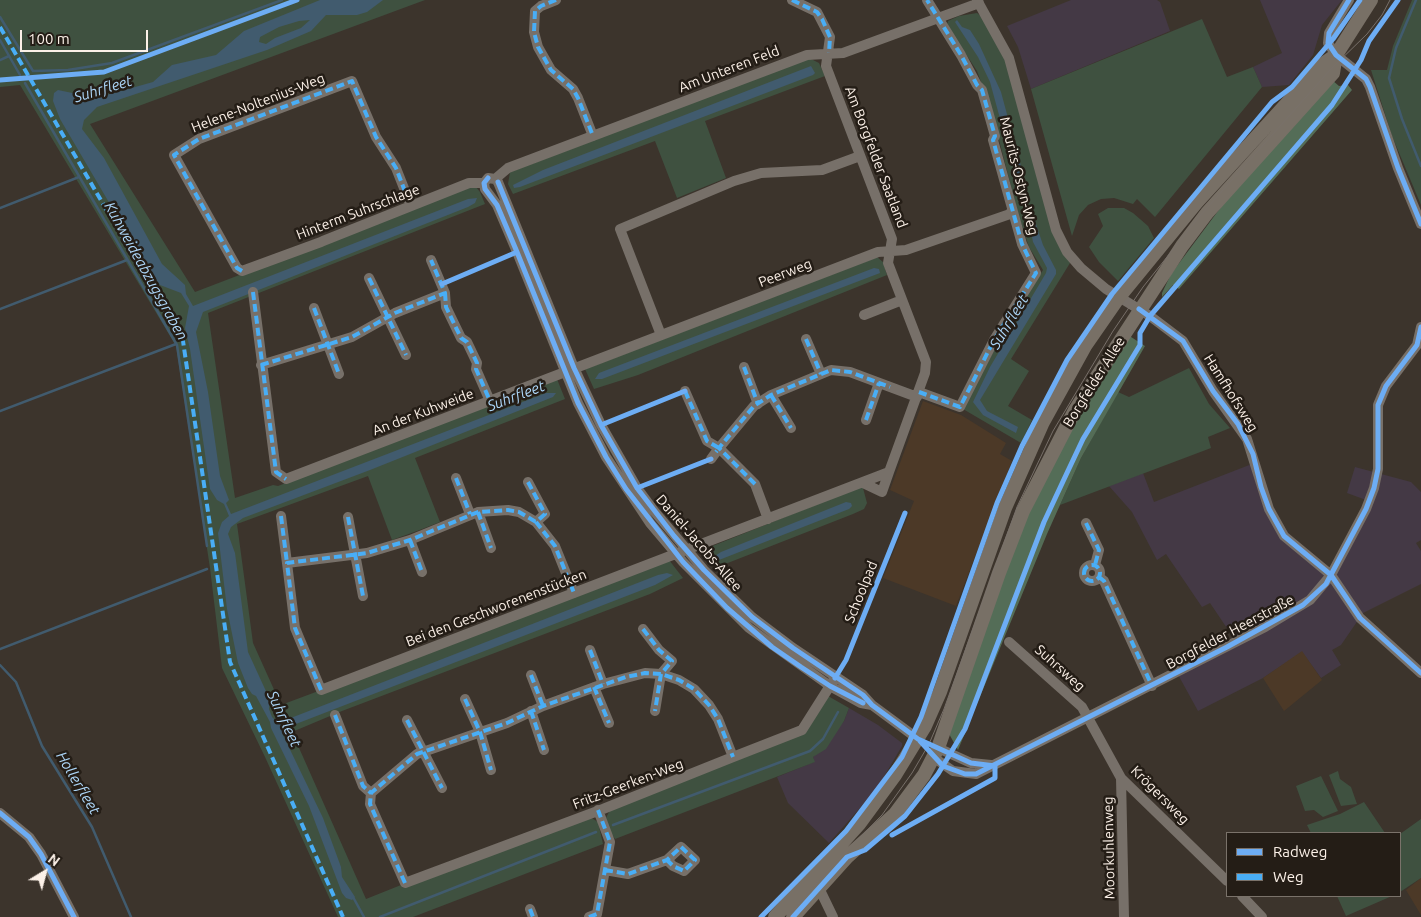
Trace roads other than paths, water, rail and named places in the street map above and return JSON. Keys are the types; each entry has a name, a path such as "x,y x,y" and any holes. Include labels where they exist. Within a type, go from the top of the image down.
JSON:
{"main road":[{"name":"Borgfelder Allee","path":"935,752 1023,510 1075,410 1139,310 1207,213 1332,73 1336,55 1371,0"},
{"name":"Borgfelder Allee","path":"918,739 940,692 1005,508 1027,457 1066,377 1119,297 1196,203 1323,64 1336,55"},
{"path":"774,917 858,824 895,775 918,739 935,752 924,775 895,814 847,857 793,917"}],"street":[{"path":"556,0 541,6 535,11 534,32 538,47 551,70 572,89 578,98 592,136"},
{"name":"Am Borgfelder Saatland","path":"792,0 817,12 830,37 826,66 892,239 888,263 926,362 925,373 918,394 882,492 863,483"},
{"name":"Maurits-Ostyn-Weg","path":"918,394 960,407 994,340 1036,273 1022,244 982,90 977,85 961,54 927,0"},
{"path":"1349,0 1328,33 1328,44 1336,55 1360,74 1370,87 1398,168 1421,224"},
{"name":"Am Unteren Feld","path":"495,179 508,168 807,54 842,53 978,2"},
{"name":"Hamfhofsweg","path":"978,2 1009,58 1061,241 1080,268 1183,341 1195,357 1213,391 1247,439 1269,509 1284,536 1331,576 1360,618 1421,673"},
{"name":"Helene-Noltenius-Weg","path":"242,271 237,268 174,154 199,139 352,81 376,137 396,168 411,206"},
{"path":"660,335 620,229 734,181 761,173 822,170 860,156"},
{"path":"484,183 488,178 495,179"},
{"name":"Daniel-Jacobs-Allee","path":"495,179 526,248 570,370 578,403 606,458 650,522 681,553 752,617 832,682 863,695 872,705 918,739"},
{"name":"Daniel-Jacobs-Allee","path":"484,183 570,370"},
{"name":"Hinterm Suhrschlage","path":"242,271 469,184 484,183"},
{"name":"Peerweg","path":"570,370 878,252 906,250 1010,214 1012,210"},
{"path":"431,260 445,293 446,307 461,338 467,342 477,363 476,369 490,401"},
{"path":"369,278 406,355"},
{"path":"252,292 259,351 263,358 261,365"},
{"path":"261,365 326,343 331,344 352,337 387,317 445,293"},
{"path":"864,316 902,300"},
{"path":"314,308 339,374"},
{"name":"Borgfelder Heerstraße","path":"935,752 971,763 995,766 1152,686 1303,605 1318,592 1331,576 1374,488 1379,454 1376,414 1380,398 1417,345 1421,327"},
{"path":"806,339 821,374"},
{"name":"An der Kuhweide","path":"261,365 276,472 286,478 570,370"},
{"path":"744,367 758,404"},
{"path":"710,459 758,404 771,396 831,370 850,372 879,383 918,394"},
{"path":"866,420 879,383"},
{"path":"685,391 707,441 719,448 755,484 768,519"},
{"path":"771,396 791,428"},
{"path":"681,553 890,472"},
{"path":"456,478 491,548"},
{"path":"528,482 544,514 536,522"},
{"path":"282,516 287,563 367,553 410,540 474,513 508,510 519,512 536,522 555,546 574,593"},
{"path":"348,517 363,596"},
{"path":"1086,523 1100,550 1095,565 1099,569 1099,577 1104,581 1152,686"},
{"path":"410,540 422,572"},
{"name":"Bei den Geschworenenstücken","path":"287,563 295,628 321,690 681,553"},
{"path":"643,629 659,650 672,661 661,674 655,711"},
{"name":"Suhrsweg","path":"1009,642 1074,699 1089,718"},
{"path":"590,650 609,723"},
{"path":"334,714 363,786 371,793 417,754 423,754 598,686 645,673 661,674 679,680 694,689 709,705 718,719 733,758"},
{"path":"531,675 543,706"},
{"name":"Fritz-Geerken-Weg","path":"371,793 370,804 405,883 802,730 832,682"},
{"path":"465,699 480,732 491,770"},
{"path":"531,711 544,750"},
{"name":"Krögersweg","path":"1089,718 1121,778 1226,879"},
{"path":"407,720 442,788"},
{"name":"Moorkuhlenweg","path":"1121,778 1124,917"},
{"path":"589,917 597,914 610,842 598,810"},
{"path":"0,813 29,837 41,854 74,917"},
{"path":"606,870 628,874 667,860"},
{"path":"819,888 833,917"},
{"path":"1243,897 1262,917"}],"water":[{"path":"320,0 383,0 367,12 357,15 326,15 311,31 267,50 97,107 84,120 82,129 104,158 162,264 185,285 186,294 193,306 468,199 477,198 475,203 468,207 203,312 196,332 208,392 220,476 229,500 226,503 231,514 546,393 556,393 553,397 243,518 231,527 228,534 235,553 248,652 270,700 269,709 272,717 278,723 658,575 667,573 673,575 655,585 283,729 282,733 323,818 341,867 342,877 355,897 352,900 346,898 342,893 309,806 271,728 270,722 256,696 248,688 238,663 227,609 218,533 222,522 229,516 224,504 217,500 210,489 190,349 185,328 189,306 181,293 160,285 151,274 60,119 53,101 54,93 58,90 96,98 153,82 172,65 216,55 244,31","holes":["310,20 301,28 275,38 266,44 259,42 260,37 279,27"]},
{"path":"957,20 962,27 970,30 979,44 1001,92 1022,170 1026,197 1023,198 1019,188 990,82 978,57 955,22"},
{"path":"811,66 815,73 813,75 514,188 513,185 543,170"},
{"path":"1026,207 1032,212 1043,245 1056,270 1056,274 980,400 987,411 1018,427 1016,433 983,415 973,402 990,367 1046,273 1047,268 1033,242"},
{"path":"874,268 879,269 880,273 602,379 595,379 599,373"},
{"path":"846,502 851,503 852,506 849,509 719,560 713,560 712,558 721,552"}],"waterway":[{"path":"0,17 33,71 68,70 112,63 282,0"},
{"path":"1416,0 1396,48 1389,78 1402,119 1421,166"},
{"name":"Kuhweideabzugsgraben","path":"0,40 20,75"},
{"path":"0,60 9,56"},
{"name":"Kuhweideabzugsgraben","path":"25,83 177,345 207,546"},
{"path":"0,208 79,177"},
{"path":"0,309 127,260"},
{"path":"0,411 176,344"},
{"path":"0,649 207,569"},
{"name":"Hollerfleet","path":"0,665 16,682 42,746 92,827 131,917"},
{"path":"613,825 810,751 823,739 838,712"},
{"path":"380,917 596,832"},
{"name":"Suhrfleet","path":"353,897 364,917"}],"tram line":[{"path":"787,917 827,871 882,815 912,773 929,744 944,709 1017,507 1053,431 1113,331 1143,287 1199,217 1330,70 1367,34 1382,15 1390,0"}]}
